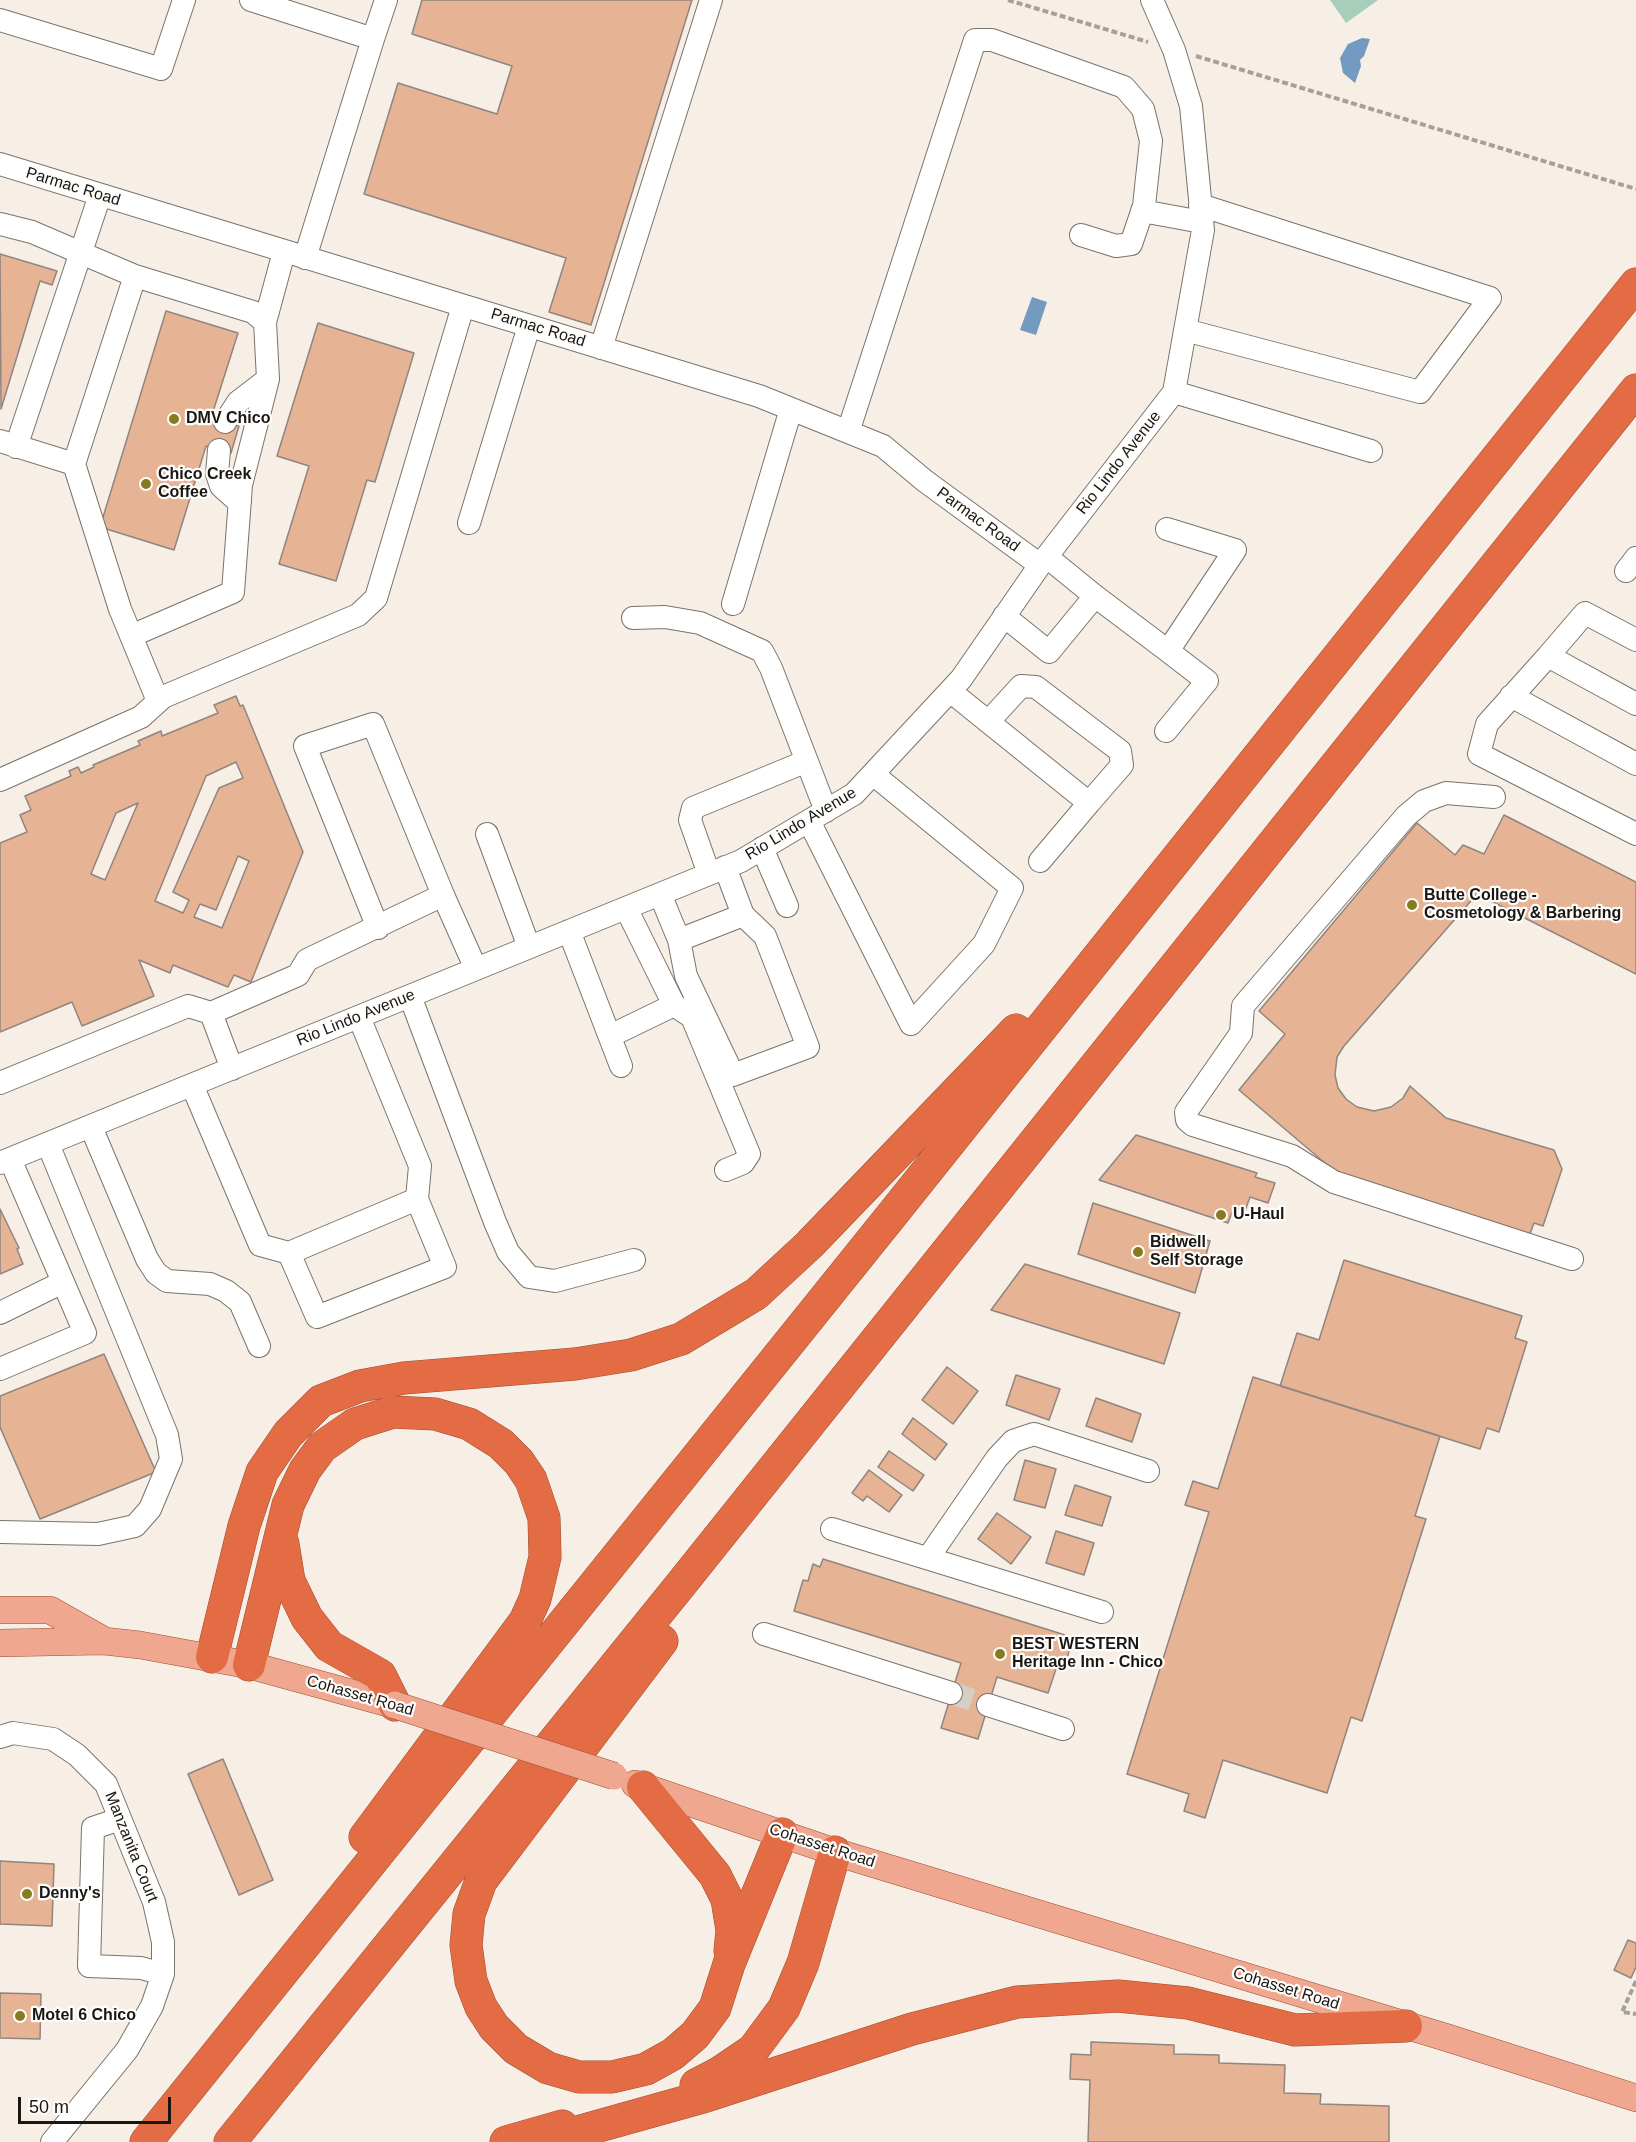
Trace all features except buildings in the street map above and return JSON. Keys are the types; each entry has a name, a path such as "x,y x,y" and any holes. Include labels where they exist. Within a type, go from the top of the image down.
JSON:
{"highway":[{"path":"146,2142 1636,284"},
{"path":"230,2142 781,1460 1636,390"},
{"path":"212,1657 244,1526 262,1472 288,1434 321,1401 360,1386 393,1380 575,1364 631,1355 681,1339 756,1294 809,1245 1020,1026 1054,1011"},
{"path":"249,1665 288,1505 304,1470 322,1447 355,1424 393,1413 435,1414 469,1424 501,1444 531,1480 539,1499 546,1537 543,1576 525,1621 326,1891 305,1944"},
{"path":"781,1460 747,1526 481,1881 469,1914 466,1945 471,1981 481,2007 494,2027 516,2049 548,2068 579,2077 612,2077 646,2069 673,2054 694,2035 715,2008 729,1964 782,1834"},
{"path":"281,1534 289,1581 307,1618 329,1646 380,1675 395,1706"},
{"path":"643,1787 715,1875 727,1899 732,1930 729,1964"},
{"path":"506,2142 675,2095 719,2073 753,2050 788,1999 803,1963 835,1852"},
{"path":"542,2142 706,2097 912,2029 1017,2002 1118,1996 1188,2003 1295,2030 1406,2026"}],"main road":[{"path":"0,1610 50,1610 104,1641"},
{"name":"Cohasset Road","path":"0,1643 104,1641 212,1657 249,1665 395,1706 614,1776 835,1852 1636,2098"}],"street":[{"path":"0,20 161,69 184,0"},
{"path":"251,0 373,39"},
{"path":"131,636 233,592 241,485 268,379 265,322 295,255 386,0"},
{"path":"601,348 711,0"},
{"name":"Rio Lindo Avenue","path":"5,1161 717,870 762,848 854,794 950,691 1043,561 1174,392 1203,230 1191,106 1158,2"},
{"path":"848,432 975,40 992,40 1124,87 1143,109 1151,141 1143,211 1131,244 1116,246 1081,236"},
{"name":"Parmac Road","path":"0,164 759,396 883,446 925,481 1095,596 1207,681 1167,731"},
{"path":"74,464 8,444 100,195"},
{"path":"1143,211 1201,214 1490,297 1420,392 1185,330"},
{"path":"0,224 32,232 135,276 253,312 265,322"},
{"path":"135,276 74,464 131,636 158,701"},
{"path":"0,780 141,717 163,697 358,615 376,598 462,306"},
{"path":"469,523 529,326"},
{"path":"225,422 238,402 268,379"},
{"path":"1174,392 1371,452"},
{"path":"733,604 791,409"},
{"path":"219,450 217,474 220,486 240,503"},
{"path":"1167,529 1235,550 1168,651"},
{"path":"1005,616 1049,652 1095,596"},
{"path":"1636,640 1585,613 1487,724 1479,754 1636,834"},
{"path":"633,618 665,617 700,623 762,651 771,668 807,761 817,816 911,1024 984,944 1012,888 873,774"},
{"path":"1548,656 1636,704"},
{"path":"988,722 1021,686 1036,687 1120,751 1122,765 1040,861"},
{"path":"950,691 1089,802"},
{"path":"1511,696 1636,764"},
{"path":"378,928 304,746 373,724 476,969"},
{"path":"626,908 674,1005 692,1017 733,1075 808,1047 765,936 743,915 690,820 693,808 807,761"},
{"path":"1494,797 1446,793 1424,801 1406,816 1243,1006 1241,1034 1186,1112 1187,1120 1193,1125 1292,1156 1334,1182 1572,1259"},
{"path":"487,834 529,947"},
{"path":"762,848 787,906"},
{"path":"660,894 679,940 686,976 748,1154 743,1163 726,1170"},
{"path":"0,1083 188,1006 211,1013 298,975 307,960 443,895"},
{"path":"679,940 743,915"},
{"path":"569,931 621,1066"},
{"path":"410,996 507,1252 529,1277 555,1281 634,1260"},
{"path":"610,1036 674,1005"},
{"path":"211,1013 232,1069"},
{"path":"289,1253 317,1317 445,1267 417,1199 420,1166 359,1017"},
{"path":"192,1085 260,1245 289,1253 417,1199"},
{"path":"91,1126 147,1259 156,1273 167,1281 210,1284 226,1291 240,1302 259,1346"},
{"path":"0,1531 98,1534 135,1526 150,1509 171,1459 167,1435 48,1144"},
{"path":"0,1369 85,1333 5,1161"},
{"path":"0,1313 63,1282"},
{"path":"928,1558 997,1458 1013,1441 1034,1434 1148,1471"},
{"path":"832,1529 1102,1612"},
{"path":"764,1634 951,1694"},
{"path":"988,1705 1063,1729"},
{"name":"Manzanita Court","path":"0,1737 14,1733 53,1739 77,1755 106,1784 154,1902 163,1942 163,1974 152,2006 127,2050 52,2142"},
{"path":"120,1819 93,1828 89,1966 141,1968 163,1974"}],"path":[{"path":"1008,0 1448,130 1636,189"},
{"path":"1636,1981 1622,2012 1636,2014"}],"green space":[{"path":"1330,0 1378,0 1346,23"}],"water":[{"path":"1362,38 1370,39 1364,56 1360,60 1361,66 1355,83 1343,73 1340,58 1348,44"},
{"path":"1032,297 1047,302 1036,335 1020,330"}],"tunnel":[{"path":"951,1693 988,1705"}],"place":[{"name":"DMV Chico","path":"174,419"},
{"name":"Chico Creek Coffee","path":"146,484"},
{"name":"Butte College - Cosmetology & Barbering","path":"1412,905"},
{"name":"U-Haul","path":"1221,1215"},
{"name":"Bidwell Self Storage","path":"1138,1252"},
{"name":"BEST WESTERN Heritage Inn - Chico","path":"1000,1654"},
{"name":"Denny's","path":"27,1894"},
{"name":"Motel 6 Chico","path":"20,2016"}]}
